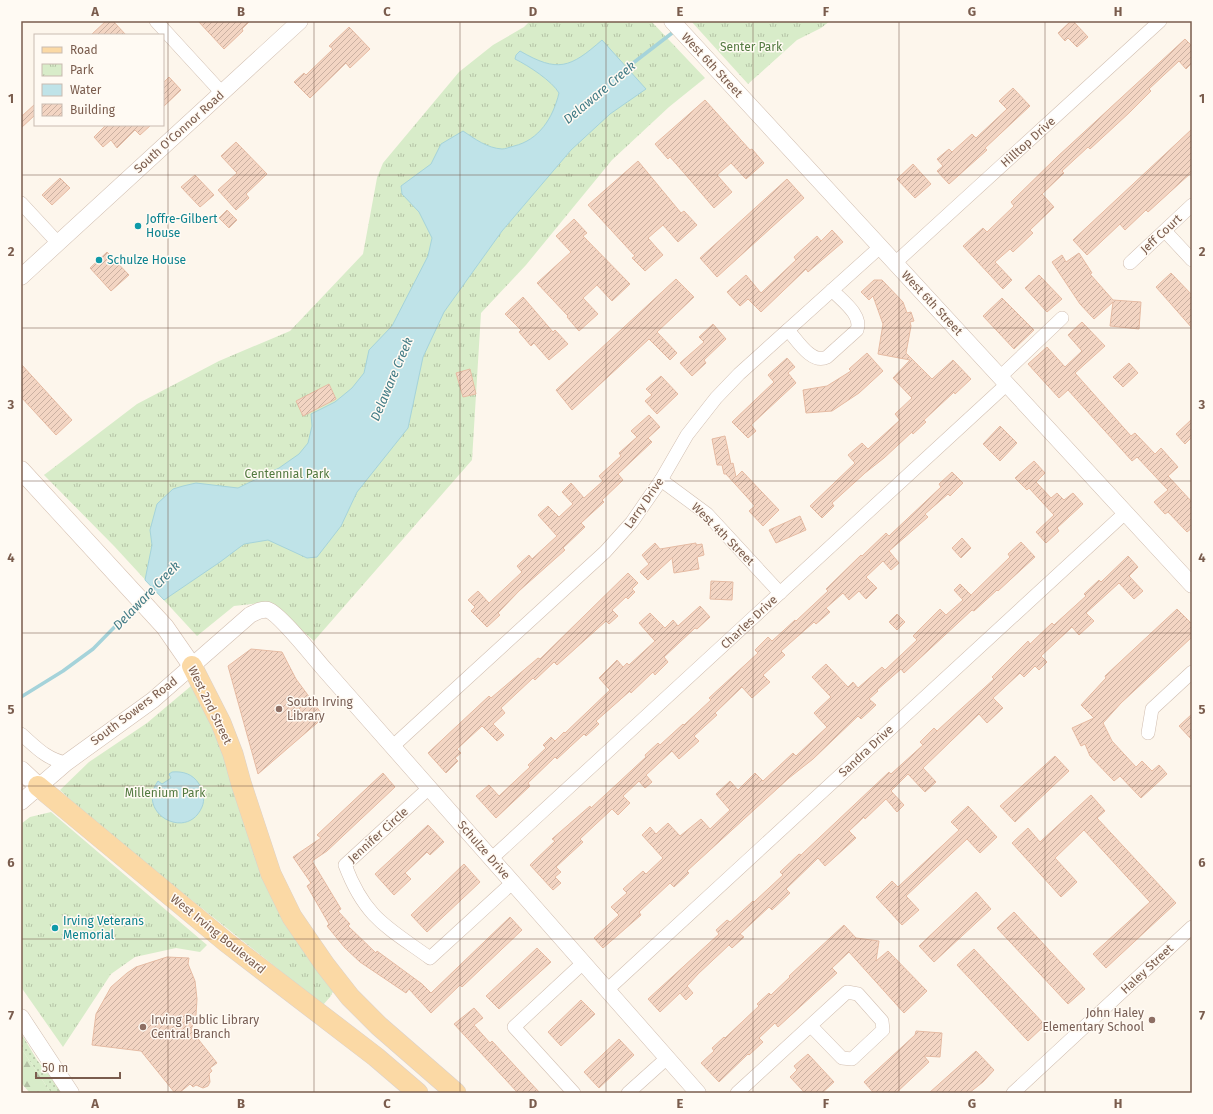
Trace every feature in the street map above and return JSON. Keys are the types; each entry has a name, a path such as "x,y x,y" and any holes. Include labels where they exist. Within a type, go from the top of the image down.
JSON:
{"main road":[{"name":"West 2nd Street","path":"21,470 166,627 192,666 207,694 226,736 271,874 289,911 324,965 350,997"},
{"name":"West Irving Boulevard","path":"21,770 38,786 226,942 376,1057 418,1093"},
{"path":"331,1023 350,997 379,1026 456,1093"}],"street":[{"path":"156,21 222,92"},
{"name":"South O'Connor Road","path":"21,277 300,21"},
{"name":"West 6th Street","path":"672,21 1125,513 1189,576"},
{"name":"Hilltop Drive","path":"895,263 1160,21"},
{"path":"21,203 58,243"},
{"name":"Jeff Court","path":"1130,263 1192,205"},
{"path":"1165,231 1192,260"},
{"name":"Larry Drive","path":"392,747 605,552 632,522 661,480 687,435 716,398 788,330 880,247"},
{"path":"788,330 814,358 823,360 832,353 857,330 859,321 832,290"},
{"name":"Charles Drive","path":"491,859 780,593 1003,380 1062,318"},
{"name":"West 4th Street","path":"661,480 707,514 780,593"},
{"name":"Sandra Drive","path":"607,990 1125,513"},
{"name":"South Sowers Road","path":"21,802 66,763 153,700 250,615 258,610 267,610"},
{"name":"Schulze Drive","path":"267,610 279,618 698,1093"},
{"path":"1148,733 1152,709 1192,672"},
{"path":"21,734 45,756 54,761 66,763"},
{"name":"Jennifer Circle","path":"429,788 345,865 362,902 369,911 378,921 430,958 512,883"},
{"name":"Haley Street","path":"1013,1093 1192,927"},
{"path":"574,1093 514,1027 583,963"},
{"path":"737,1093 847,992 858,994 882,1020 883,1030 852,1059 842,1058 811,1026"},
{"path":"21,1017 70,1093"},
{"path":"628,1093 667,1058"}],"green space":[{"name":"Centennial Park","path":"530,21 651,21 705,78 669,107 612,160 526,265 481,313 472,460 314,641 270,602 234,606 197,636 114,546 44,475 137,404 219,361 290,331 363,254 377,178 383,163 459,72 493,45 524,27"},
{"name":"Senter Park","path":"691,21 830,21 821,28 797,40 748,84"},
{"name":"Millenium Park","path":"191,686 210,720 334,990 323,1005 94,822 60,790 89,762 147,723"},
{"path":"51,812 207,945 200,952 176,948 135,957 111,974 63,1047 21,987 21,824 30,817"},
{"path":"21,1033 37,1060 63,1093 51,1093 21,1048"},
{"path":"21,1048 51,1093 30,1093 21,1083"}],"water":[{"path":"602,40 646,89 610,114 571,150 502,231 444,312 423,357 408,428 357,492 341,526 317,557 307,558 268,540 244,544 164,600 145,580 152,545 150,530 157,504 173,489 196,483 238,488 279,468 299,454 308,443 312,426 311,414 335,402 352,388 364,373 369,350 392,326 428,256 432,238 419,212 402,194 401,186 431,164 441,144 463,131 486,145 502,149 531,139 544,127 553,111 559,93 556,88 540,74 515,59 516,55 520,51 544,62 554,65 563,64 572,62 581,57"},
{"path":"172,772 184,773 194,778 201,787 204,796 202,807 195,817 186,822 175,823 166,819 158,813 153,803 153,793 158,781 162,784 171,778 169,774"}],"building":[{"path":"106,21 113,21 125,34 92,34"},
{"path":"198,21 250,21 242,29 243,31 224,49"},
{"path":"1071,21 1073,21 1088,37 1077,47 1068,38 1065,41 1058,33"},
{"path":"349,27 370,49 350,68 346,63 310,98 294,82 304,73 306,75 333,49 329,46"},
{"path":"1185,39 1192,46 1192,63 1186,69 1179,61 1149,89 1151,91 1130,112 1090,149 1088,147 1062,171 1064,173 1042,194 1054,207 1030,230 1033,233 1013,252 1010,249 995,262 1012,280 1003,289 963,246 983,228 987,232 1014,206 1011,202 1057,157"},
{"path":"169,77 181,90 164,106 164,82"},
{"path":"1013,88 1030,106 985,148 987,150 949,184 937,171 943,166 937,159 949,149 952,152 972,134 976,138 1007,109 999,101"},
{"path":"705,100 750,150 752,149 764,163 746,179 731,163 717,175 732,192 714,208 670,157 668,159 655,144"},
{"path":"34,105 34,116 21,128 21,117"},
{"path":"105,126 150,126 140,135 135,130 117,148 111,140 103,147 94,137"},
{"path":"1192,129 1192,172 1148,212 1146,210 1125,230 1120,224 1087,255 1073,240"},
{"path":"236,142 267,174 246,194 249,198 236,210 218,190 237,173 221,156"},
{"path":"638,161 681,213 684,211 697,225 678,242 663,225 648,238 663,255 645,271 632,258 635,256 588,205"},
{"path":"913,164 931,184 915,198 897,179"},
{"path":"195,175 214,195 200,207 181,187"},
{"path":"60,178 70,188 52,205 42,195"},
{"path":"787,179 804,198 717,277 700,258"},
{"path":"227,210 237,220 229,228 219,218"},
{"path":"574,219 587,233 583,236 630,284 612,301 597,285 583,298 598,314 579,331 567,317 568,316 537,283 571,252 556,236"},
{"path":"832,230 843,242 808,272 806,269 761,312 748,299 740,306 727,292 746,275 761,293 796,260 794,257 817,236 821,241"},
{"path":"107,252 129,275 111,291 90,268"},
{"path":"1079,253 1092,273 1090,274 1113,300 1141,302 1139,329 1110,326 1113,302 1094,319 1080,304 1052,262 1062,255 1066,262"},
{"path":"1171,273 1192,295 1192,328 1156,287"},
{"path":"1039,275 1062,299 1047,312 1025,288"},
{"path":"676,279 694,297 657,332 677,353 670,360 649,339 572,410 556,390"},
{"path":"874,280 882,280 903,302 907,313 911,312 914,321 910,322 911,326 906,353 932,379 953,360 971,379 955,394 954,392 924,420 926,422 913,434 912,432 832,503 834,506 822,518 810,506 855,463 848,455 862,443 868,449 900,420 895,414 912,398 893,378 910,360 878,354 883,324 873,296 869,300 861,292"},
{"path":"523,297 553,332 555,330 568,344 549,360 534,343 531,346 519,332 521,330 505,314"},
{"path":"1002,298 1034,330 1014,349 983,316"},
{"path":"1082,322 1105,346 1075,373 1131,436 1135,433 1155,454 1161,448 1178,467 1168,476 1192,502 1192,528 1187,532 1168,512 1165,514 1154,502 1168,490 1137,457 1132,461 1068,390 1059,398 1028,364 1047,347 1065,367 1082,351 1068,335"},
{"path":"713,324 726,339 704,360 706,363 692,376 680,363 704,342 699,337"},
{"path":"867,353 883,371 859,393 832,411 806,413 803,390 827,386 851,371 849,369"},
{"path":"787,358 795,367 788,373 796,383 751,425 756,431 748,438 732,422 774,382 768,375"},
{"path":"1129,363 1138,373 1123,387 1113,377"},
{"path":"21,364 72,420 56,435 21,397"},
{"path":"470,369 476,394 463,397 456,373"},
{"path":"661,376 678,394 657,414 645,401 652,395 646,389"},
{"path":"329,384 336,399 303,416 296,401"},
{"path":"649,415 660,427 648,438 652,442 618,474 623,480 602,500 604,502 581,523 585,527 563,548 565,550 519,591 498,613 500,615 487,627 471,611 475,607 468,600 478,591 489,603 522,572 517,566 529,555 532,559 557,536 538,515 548,506 559,517 573,504 562,492 571,483 584,498 603,481 599,476 621,456 619,453 637,437 631,431"},
{"path":"1192,419 1192,437 1185,444 1176,434"},
{"path":"1000,426 1017,443 1000,461 983,444"},
{"path":"725,436 731,464 733,463 736,477 742,471 779,510 763,526 749,511 755,506 726,474 724,474 722,465 717,465 712,439"},
{"path":"1034,461 1045,473 1036,482 1051,498 1057,493 1064,500 1073,493 1083,504 1057,528 1059,531 1046,543 1036,532 1054,515 1029,488 1027,490 1015,478"},
{"path":"952,472 963,483 950,496 948,494 925,514 928,517 889,551 899,563 891,570 883,561 866,577 877,588 866,599 859,591 849,600 843,593 826,608 830,612 816,624 814,622 781,651 785,655 763,675 770,682 752,698 742,687 715,713 717,715 694,736 699,741 679,759 672,751 646,775 652,782 645,788 639,781 623,796 630,803 618,815 612,809 580,839 583,842 556,867 561,872 555,877 561,883 553,890 530,865 555,841 552,839 590,806 591,808 646,757 645,755 658,743 660,745 683,724 684,725 711,700 709,698 758,653 755,650 768,637 772,641 795,620 796,621 828,591 826,589 861,555 862,556 886,533 889,536 941,487 939,484"},
{"path":"800,516 806,530 776,543 769,530"},
{"path":"962,538 971,548 961,558 952,548"},
{"path":"1021,542 1035,557 998,591 997,590 974,611 972,610 904,673 901,669 877,690 878,691 869,699 876,705 861,719 858,716 813,759 789,778 687,871 689,873 674,887 670,883 639,912 641,915 603,948 594,938 619,915 611,907 627,893 623,889 643,871 646,874 663,858 642,835 650,827 656,834 668,823 680,836 701,819 710,829 730,810 716,794 730,781 738,790 755,773 763,781 793,753 796,756 827,727 814,713 831,697 812,677 826,664 848,687 853,682 858,688 882,667 885,670 917,640 913,636 940,609 946,615 963,600 954,590 960,584 971,595 1010,557 1008,554"},
{"path":"655,543 660,549 696,543 696,545 702,544 704,555 697,557 699,569 674,573 672,558 648,580 640,572 649,564 642,555"},
{"path":"1128,556 1138,567 1129,576 1143,591 1134,599 1119,583 1086,613 1094,621 1079,635 1072,627 1041,656 1047,662 1039,670 1035,666 1024,677 1020,673 993,698 1003,708 987,723 979,714 923,768 936,782 925,792 908,774 891,791 904,805 897,812 886,799 865,819 864,817 849,831 856,838 825,866 818,858 786,889 790,893 772,910 769,907 740,934 744,937 732,948 729,945 698,974 687,986 693,993 686,1000 680,993 660,1012 648,999 719,934 716,930 727,920 730,922 753,901 754,902 783,875 780,872 799,854 801,855 889,772 891,774 923,745 920,742 934,728 937,731 994,679 992,677 1028,641 1030,644 1052,623 1054,625 1086,596 1084,594 1099,580 1101,582"},
{"path":"628,573 638,583 632,589 635,592 628,599 626,597 612,610 618,616 609,624 606,621 557,665 554,662 535,680 533,678 501,708 505,713 493,724 504,735 497,741 482,726 457,749 461,753 455,758 458,761 446,773 428,753 489,696 491,698 538,658 540,659"},
{"path":"711,581 733,582 732,600 710,599"},
{"path":"700,606 710,617 697,629 695,628 664,657 668,662 655,675 653,672 631,693 630,691 596,721 599,724 586,736 584,734 557,759 555,757 528,783 530,786 496,818 476,796 489,785 499,796 530,767 528,765 546,748 543,745 551,737 555,741 610,690 599,678 617,660 623,667 627,663 629,665 655,641 639,623 650,613 665,628 673,620 678,626"},
{"path":"1177,609 1192,624 1192,637 1121,703 1103,723 1112,741 1136,767 1142,761 1152,771 1159,765 1167,774 1141,798 1120,776 1114,781 1090,756 1085,744 1081,746 1072,728 1094,718 1081,705 1106,678 1105,676"},
{"path":"897,614 905,622 897,630 889,622"},
{"name":"South Irving Library","path":"251,649 282,652 296,679 324,717 258,774 228,666"},
{"path":"1192,714 1192,740 1179,726"},
{"path":"1055,756 1069,771 1015,822 1000,806"},
{"path":"383,773 395,787 327,851 312,861 341,909 338,911 350,924 348,926 376,953 377,951 422,984 431,993 510,917 522,930 462,987 460,985 431,1013 409,989 406,993 360,962 345,948 327,926 329,924 307,886 311,883 293,857 321,838 317,835"},
{"path":"1091,795 1105,811 1097,818 1176,903 1106,968 1093,954 1150,902 1084,830 1055,858 1077,882 1061,897 1012,843 1028,828 1040,842"},
{"path":"968,806 997,837 980,853 967,839 906,896 919,910 902,925 876,897 892,881 898,887 959,830 951,822"},
{"path":"428,825 444,842 430,855 427,852 405,873 411,879 394,895 375,874"},
{"path":"464,864 480,882 427,932 411,915"},
{"path":"976,892 991,909 934,962 919,946"},
{"path":"1014,912 1085,989 1068,1004 997,928"},
{"path":"844,925 856,938 879,941 876,961 888,951 927,991 904,1013 849,952 832,968 837,973 778,1027 775,1023 759,1038 763,1042 749,1055 748,1054 719,1082 701,1063 714,1051 712,1048 724,1037 725,1038 759,1006 757,1004 769,993 771,995 790,977 789,976"},
{"path":"537,948 551,962 499,1009 486,996"},
{"path":"974,949 1045,1025 1028,1041 957,965"},
{"name":"Irving Public Library Central Branch","path":"167,957 189,958 188,964 195,981 197,999 196,1015 191,1030 217,1063 210,1068 212,1071 209,1074 210,1082 208,1086 203,1088 196,1085 193,1087 190,1084 179,1093 175,1093 141,1051 92,1045 96,1014 111,987 136,967"},
{"path":"581,1000 595,1014 561,1046 548,1032"},
{"path":"474,1008 483,1018 474,1025 490,1043 492,1041 540,1093 518,1093 454,1024"},
{"path":"916,1031 942,1033 940,1057 924,1056 929,1062 896,1093 874,1093 864,1082 915,1035"},
{"path":"619,1039 634,1055 599,1088 584,1072"},
{"path":"976,1051 994,1070 983,1082 969,1093 929,1093"},
{"path":"808,1054 834,1082 822,1093 805,1093 790,1077 797,1070 794,1066"}],"waterway":[{"name":"Delaware Creek","path":"624,70 676,30"},
{"name":"Delaware Creek","path":"144,597 156,585"},
{"name":"Delaware Creek","path":"21,697 63,671 93,649 136,605"}],"place":[{"name":"Joffre-Gilbert House","path":"138,226"},
{"name":"Schulze House","path":"99,260"},
{"name":"South Irving Library","path":"279,709"},
{"name":"Irving Veterans Memorial","path":"55,928"},
{"name":"John Haley Elementary School","path":"1152,1020"},
{"name":"Irving Public Library Central Branch","path":"143,1027"}]}
